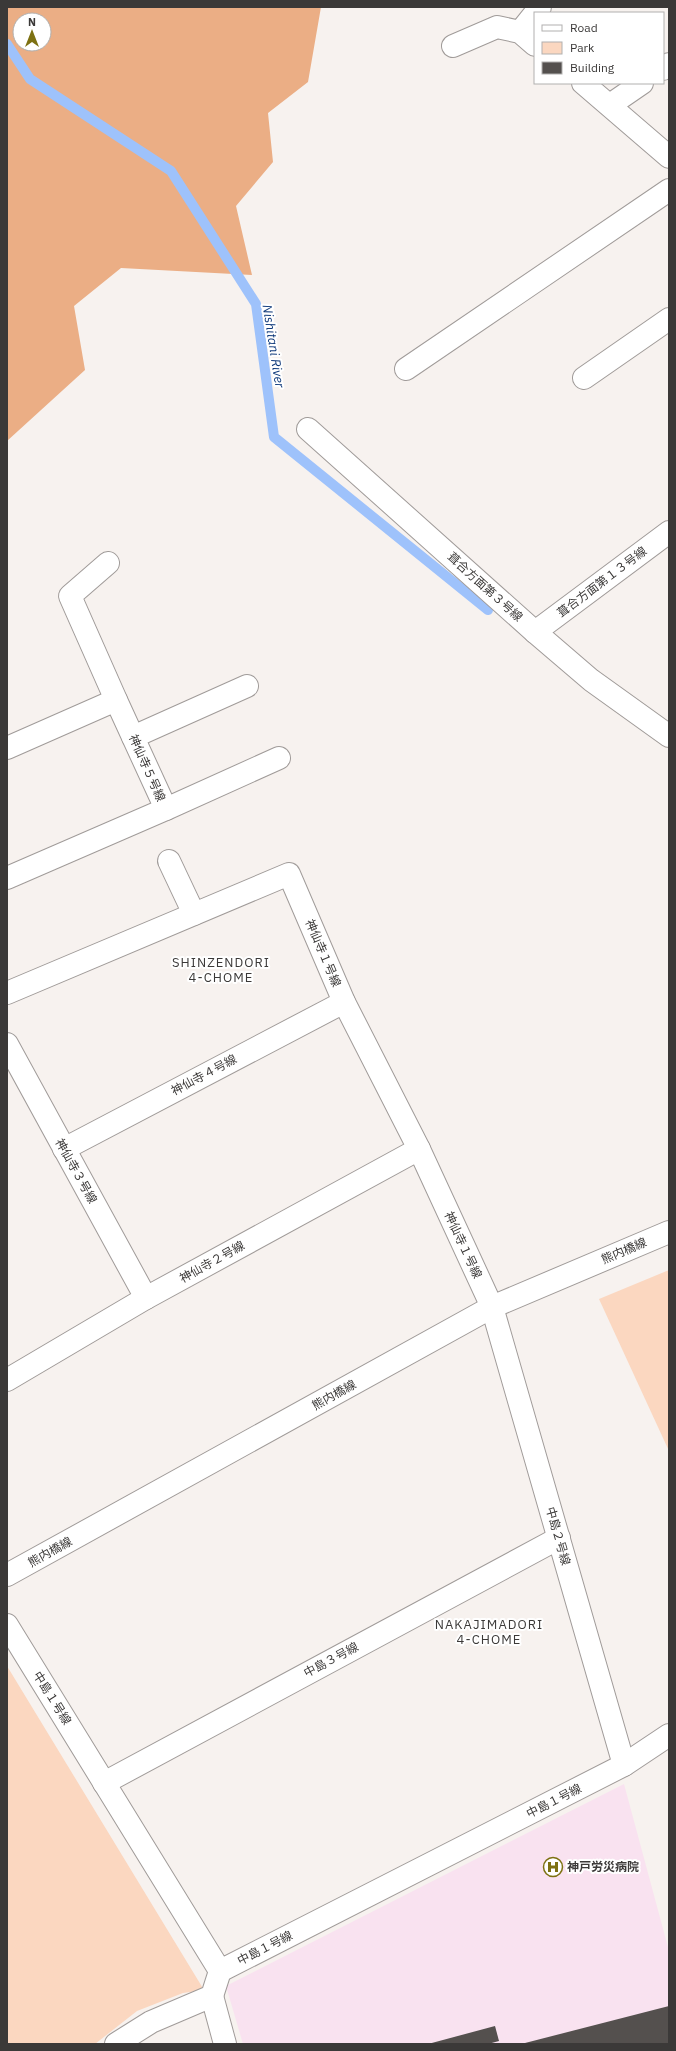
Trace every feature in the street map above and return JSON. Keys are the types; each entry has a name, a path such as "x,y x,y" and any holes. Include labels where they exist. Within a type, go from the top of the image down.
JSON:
{"street":[{"path":"453,46 497,27 527,39 534,22"},
{"path":"584,84 669,157"},
{"path":"610,105 641,84"},
{"path":"406,369 669,190"},
{"path":"584,378 669,319"},
{"name":"葺合方面第３号線","path":"308,429 535,632 591,680 669,736"},
{"name":"葺合方面第１３号線","path":"535,632 669,532"},
{"name":"神仙寺５号線","path":"7,878 166,809 70,596 108,563"},
{"path":"133,737 247,686"},
{"path":"7,748 116,700"},
{"path":"166,809 279,758"},
{"path":"169,861 194,914"},
{"name":"神仙寺１号線","path":"7,993 289,874 344,1002 419,1149 492,1307"},
{"name":"神仙寺４号線","path":"64,1149 344,1002"},
{"name":"神仙寺３号線","path":"7,1044 146,1298"},
{"name":"神仙寺２号線","path":"7,1380 146,1298 419,1149"},
{"name":"熊内橋線","path":"7,1576 492,1307 669,1232"},
{"name":"中島２号線","path":"492,1307 624,1765"},
{"name":"中島３号線","path":"104,1782 559,1538"},
{"name":"中島１号線","path":"7,1625 220,1971 624,1765 669,1735"},
{"path":"220,1971 212,1996 225,2044"},
{"path":"116,2044 151,2022 212,1996"}],"shaded area":[{"path":"7,7 321,7 308,82 268,113 273,162 236,206 252,275 121,268 74,306 85,370 7,441"},
{"name":"神戸労災病院","path":"624,1784 669,1951 669,2044 243,2044 226,1986"}],"green space":[{"path":"669,1270 669,1451 599,1299"},
{"path":"7,1666 204,1990 183,1993 137,2011 95,2044 7,2044"}],"building":[{"path":"669,2006 669,2044 525,2044 525,2043"},
{"path":"495,2026 499,2041 488,2044 428,2044"}],"waterway":[{"name":"Nishitani River","path":"7,44 30,79 171,171 256,304 274,437 488,610"}],"place":[{"name":"神戸労災病院","path":"553,1867"}],"district":[{"name":"SHINZENDORI 4-CHOME","path":"221,970"},
{"name":"NAKAJIMADORI 4-CHOME","path":"489,1632"}]}
